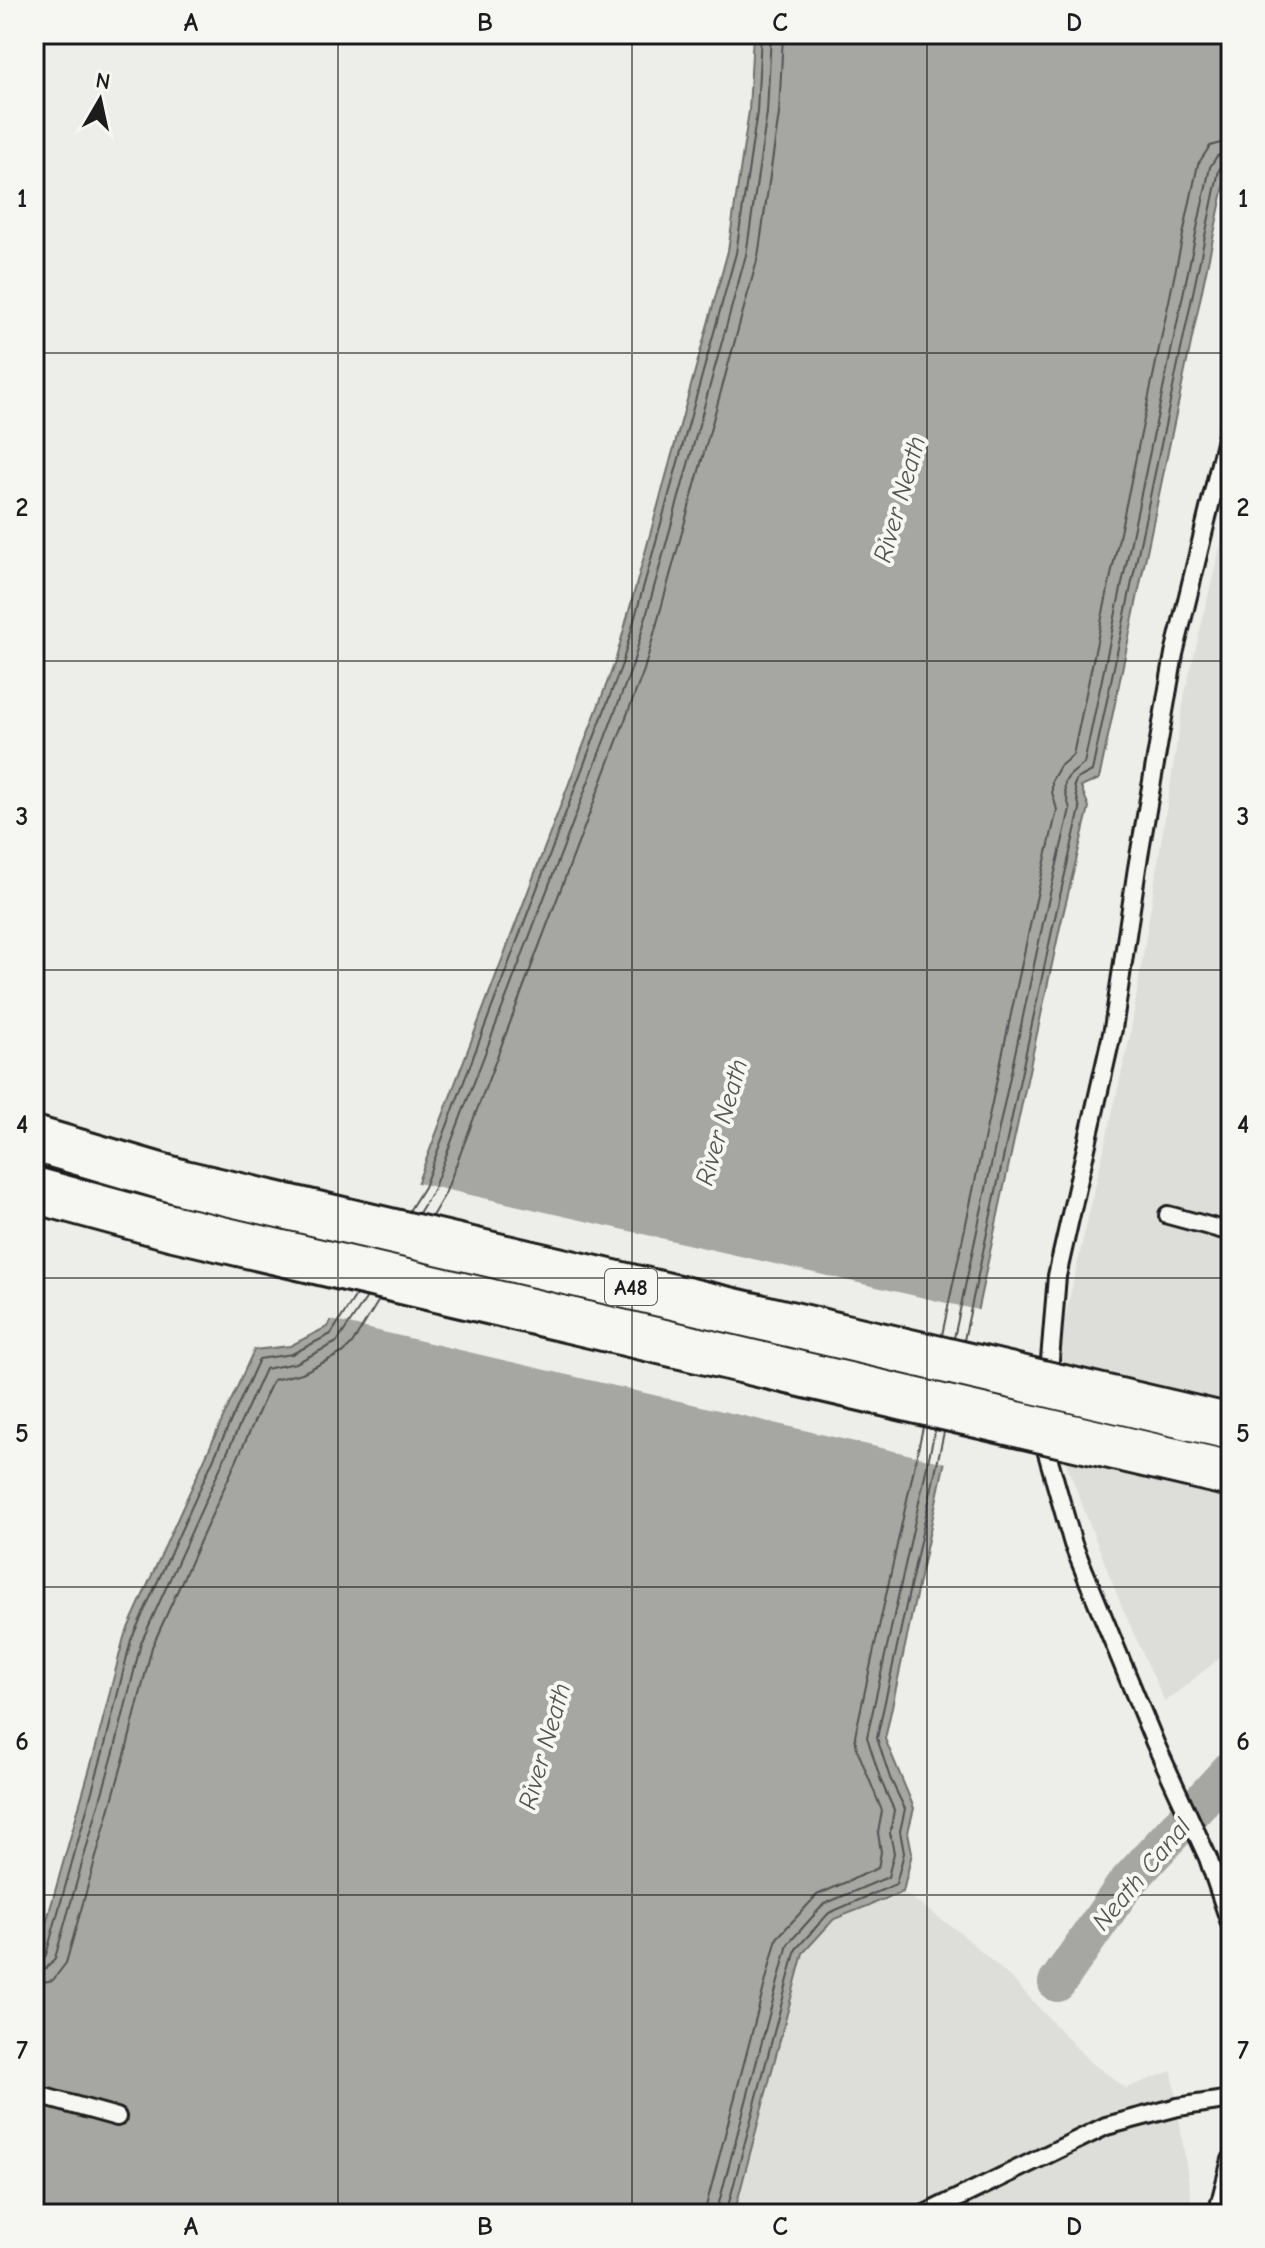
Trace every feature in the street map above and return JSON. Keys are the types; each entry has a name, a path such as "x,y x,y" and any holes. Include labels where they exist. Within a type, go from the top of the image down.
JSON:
{"main road":[{"name":"A48","path":"34,1139 184,1183 1231,1427"},
{"name":"A48","path":"34,1190 170,1227 1231,1474"}],"lane":[{"path":"1231,418 1174,654 1113,1029 1057,1276 1050,1344 1047,1453 1073,1544 1155,1743 1208,1858 1231,1926"},
{"path":"1168,1215 1231,1232"},
{"path":"34,2094 117,2117"},
{"path":"925,2214 1106,2126 1178,2107 1231,2099"},
{"path":"1217,2214 1231,2160"}],"shaded area":[{"path":"1231,501 1231,1649 1165,1702 1121,1605 1065,1460 1061,1335 1130,1036 1185,693"},
{"path":"903,1892 962,1934 1013,1980 1089,2061 1126,2088 1172,2071 1192,2205 1189,2214 734,2214 803,1953 834,1919"}],"water":[{"name":"River Neath","path":"753,34 1231,34 1231,153 1099,779 1081,787 1089,807 1060,927 885,1739 914,1808 908,1832 912,1853 903,1892 834,1919 803,1953 734,2214 34,2214 34,1966 124,1637 254,1350 290,1346 327,1327 417,1184 615,662 728,251 749,111"}],"pier":[{"path":"413,1182 982,1311 950,1464 327,1319"}],"waterway":[{"name":"Neath Canal","path":"1057,1983 1125,1885 1231,1769"}]}
